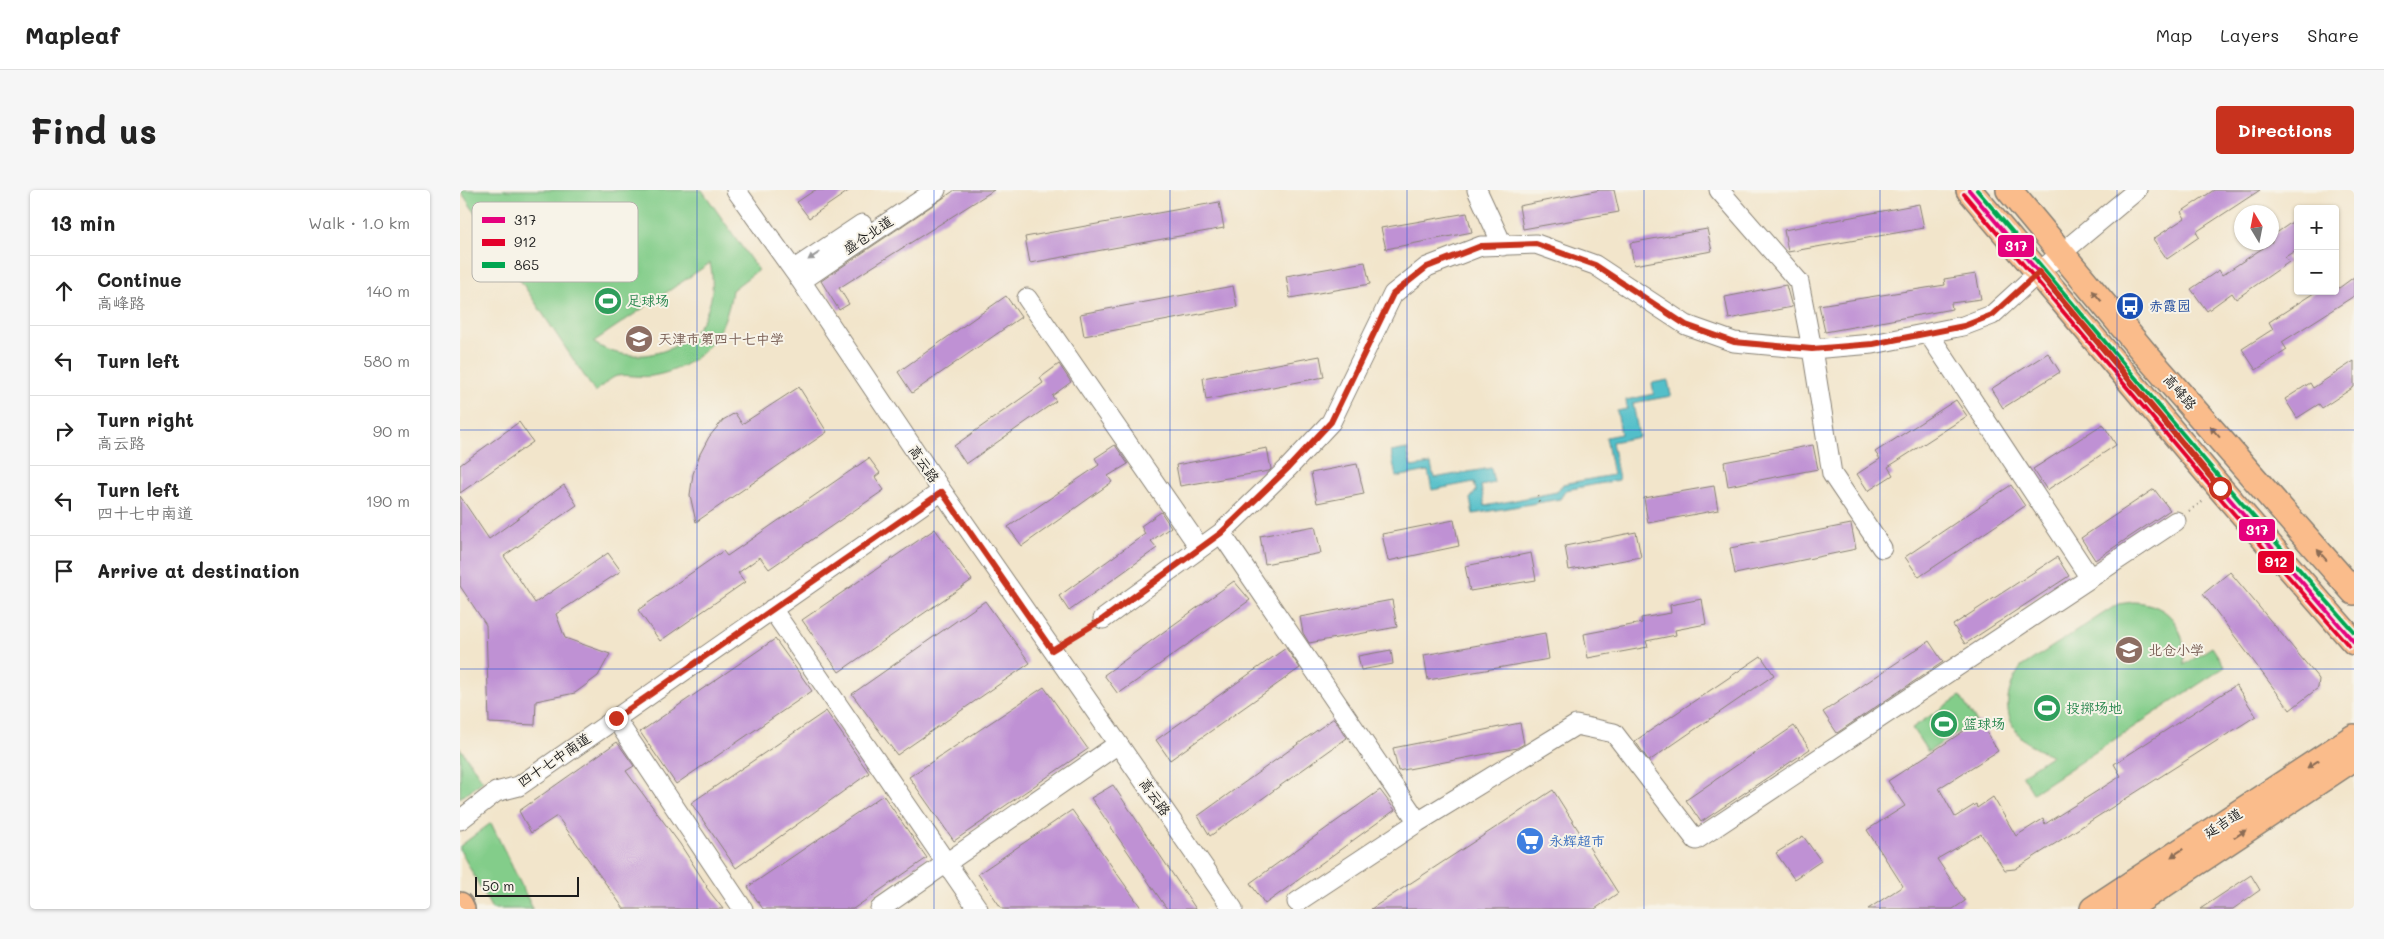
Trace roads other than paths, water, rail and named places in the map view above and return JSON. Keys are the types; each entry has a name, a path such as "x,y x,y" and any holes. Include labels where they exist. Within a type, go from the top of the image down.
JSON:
{"main road":[{"path":"1969,190 2220,488 2354,642"},
{"name":"高峰路","path":"2009,190 2147,356 2354,592"},
{"name":"延吉道","path":"2093,909 2354,737"},
{"name":"延吉道","path":"2127,909 2354,758"},
{"path":"460,905 462,909"}],"street":[{"name":"高云路","path":"736,190 797,275 942,492 1234,909"},
{"name":"盛仓北道","path":"797,275 913,190"},
{"name":"盛仓北道","path":"797,275 936,190"},
{"path":"1477,190 1503,246"},
{"path":"1719,190 1798,282 1812,349 1832,474 1882,548"},
{"path":"1103,619 1221,533 1288,468 1331,422 1393,294 1427,267 1481,246 1536,244 1595,265 1686,325 1734,342 1812,349 1873,344 1964,326 1992,315 2039,272 2137,190"},
{"path":"1027,298 1200,548"},
{"path":"1928,333 2090,578"},
{"name":"四十七中南道","path":"460,820 496,792 519,786 942,492"},
{"path":"1296,902 1418,822 1576,725 1614,733 1696,840 2176,521"},
{"path":"1221,533 1418,822"},
{"path":"772,609 978,909"},
{"path":"616,718 743,909"},
{"path":"880,909 1118,744"}],"water":[{"path":"1668,380 1671,396 1633,403 1639,437 1612,442 1619,480 1566,490 1560,499 1473,514 1470,499 1476,491 1474,482 1432,490 1428,471 1396,477 1391,452 1407,449 1411,467 1431,464 1434,478 1491,468 1494,483 1481,486 1485,506 1557,492 1563,484 1613,475 1606,437 1621,434 1617,411 1627,409 1626,400 1654,394 1652,383"}],"place":[{"name":"足球场","path":"608,301"},
{"name":"赤霞园","path":"2130,306"},
{"name":"天津市第四十七中学","path":"639,339"},
{"name":"北仓小学","path":"2129,650"},
{"name":"投掷场地","path":"2047,708"},
{"name":"篮球场","path":"1944,724"},
{"name":"永辉超市","path":"1530,841"}]}
